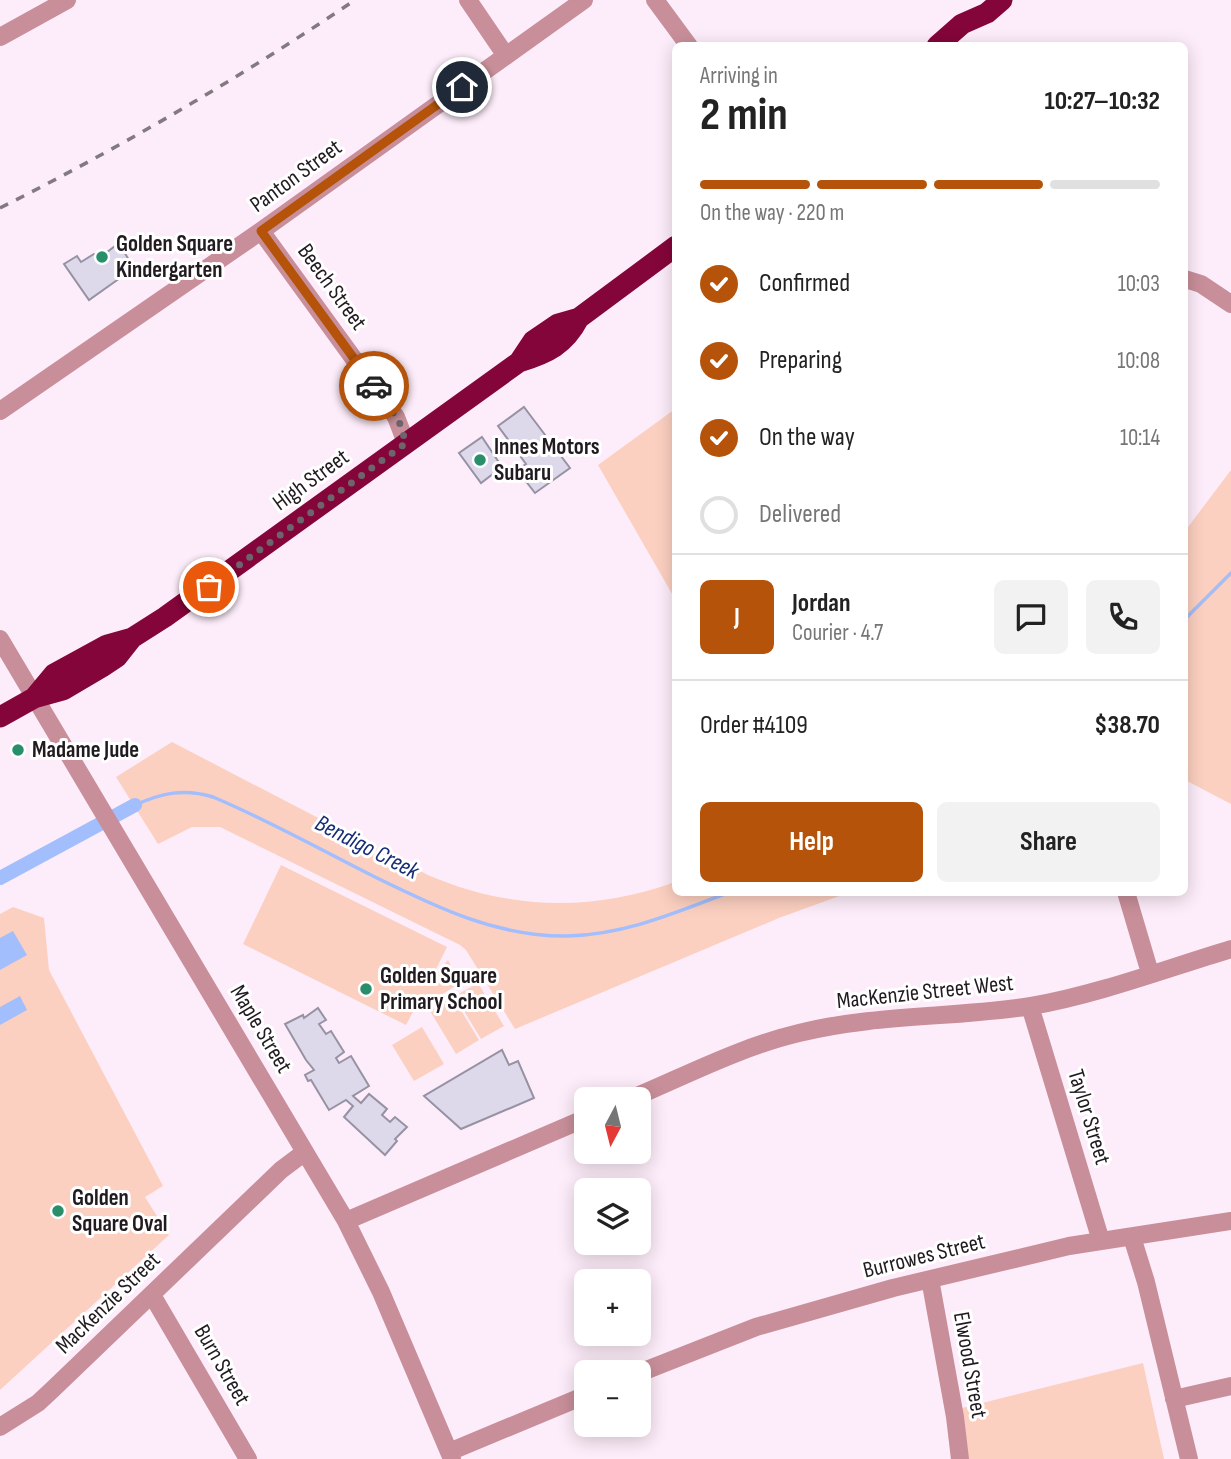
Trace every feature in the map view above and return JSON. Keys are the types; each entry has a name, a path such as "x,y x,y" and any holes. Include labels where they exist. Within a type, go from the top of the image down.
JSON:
{"highway":[{"path":"962,24 976,0"},
{"path":"942,42 962,24 987,13 1002,0"},
{"name":"High Street","path":"0,717 34,698 54,674 107,645 132,638 209,587 519,362 544,354 570,335 579,318 672,249"}],"street":[{"path":"0,37 67,0"},
{"path":"468,0 506,56"},
{"name":"Panton Street","path":"0,411 261,231 584,0"},
{"path":"655,0 686,42"},
{"name":"Beech Street","path":"261,231 396,417 406,443"},
{"path":"1188,280 1201,284 1231,304"},
{"name":"Maple Street","path":"0,639 346,1221 377,1283 451,1456"},
{"path":"1127,896 1150,973"},
{"name":"MacKenzie Street West","path":"651,1090 753,1047 799,1033 856,1023 1030,1006 1070,997 1231,949"},
{"name":"Taylor Street","path":"1030,1006 1101,1241"},
{"path":"346,1221 574,1123"},
{"name":"MacKenzie Street","path":"0,1427 38,1403 281,1170 305,1152"},
{"name":"Burrowes Street","path":"651,1368 768,1322 930,1279 1069,1246 1231,1221"},
{"path":"1132,1237 1146,1282 1189,1459"},
{"name":"Elwood Street","path":"930,1279 960,1459"},
{"name":"Burn Street","path":"152,1295 248,1459"},
{"path":"1174,1399 1231,1386"},
{"path":"451,1456 574,1400"}],"shaded area":[{"path":"672,411 672,594 598,465"},
{"path":"1231,470 1231,804 1188,782 1188,527"},
{"path":"172,742 428,875 458,887 520,901 582,902 644,892 672,883 672,896 839,896 779,918 515,1029 466,950 460,945 220,827 192,827 158,844 116,777"},
{"path":"281,865 447,947 431,979 448,960 460,983 427,1004 421,997 406,1025 243,944"},
{"path":"13,907 44,918 49,970 163,1186 145,1197 169,1235 0,1390 0,914"},
{"path":"478,983 504,1026 481,1039 455,996"},
{"path":"453,997 479,1040 456,1054 430,1011"},
{"path":"422,1027 444,1064 414,1081 392,1045"},
{"path":"1143,1363 1164,1459 967,1459 962,1408"}],"water":[{"path":"13,931 27,955 0,970 0,938"},
{"path":"20,996 27,1010 0,1025 0,1007"}],"building":[{"path":"119,243 133,267 118,275 120,278 89,300 64,264 77,256 81,262 94,254 98,259"},
{"path":"524,407 570,468 535,493 520,468 526,464 498,426"},
{"name":"Innes Motors Subaru","path":"482,437 502,467 481,483 459,453"},
{"path":"318,1008 326,1020 319,1024 326,1034 331,1031 344,1052 336,1058 339,1063 351,1056 369,1086 353,1096 361,1103 369,1094 387,1109 382,1115 390,1122 395,1117 407,1127 385,1155 344,1117 353,1106 346,1100 329,1110 311,1080 308,1081 305,1075 314,1070 285,1024 303,1015 304,1018"},
{"path":"502,1050 509,1065 518,1061 534,1098 461,1129 424,1096"}],"waterway":[{"name":"Bendigo Creek","path":"1188,616 1231,573"},
{"name":"Bendigo Creek","path":"135,805 173,793 213,797 444,909 492,926 541,935 567,936 609,932 650,921 719,896"},
{"name":"Bendigo Creek","path":"0,878 135,805"}],"railway":[{"path":"0,208 181,110 355,0"}],"way so far":[{"path":"209,587 406,443 399,421 374,386"}],"place":[{"name":"Golden Square Kindergarten","path":"102,257"},
{"name":"Innes Motors Subaru","path":"480,460"},
{"name":"Madame Jude","path":"18,750"},
{"name":"Golden Square Primary School","path":"366,989"},
{"name":"Golden Square Oval","path":"58,1211"}],"route":[{"path":"374,386 261,231 462,87"}]}
